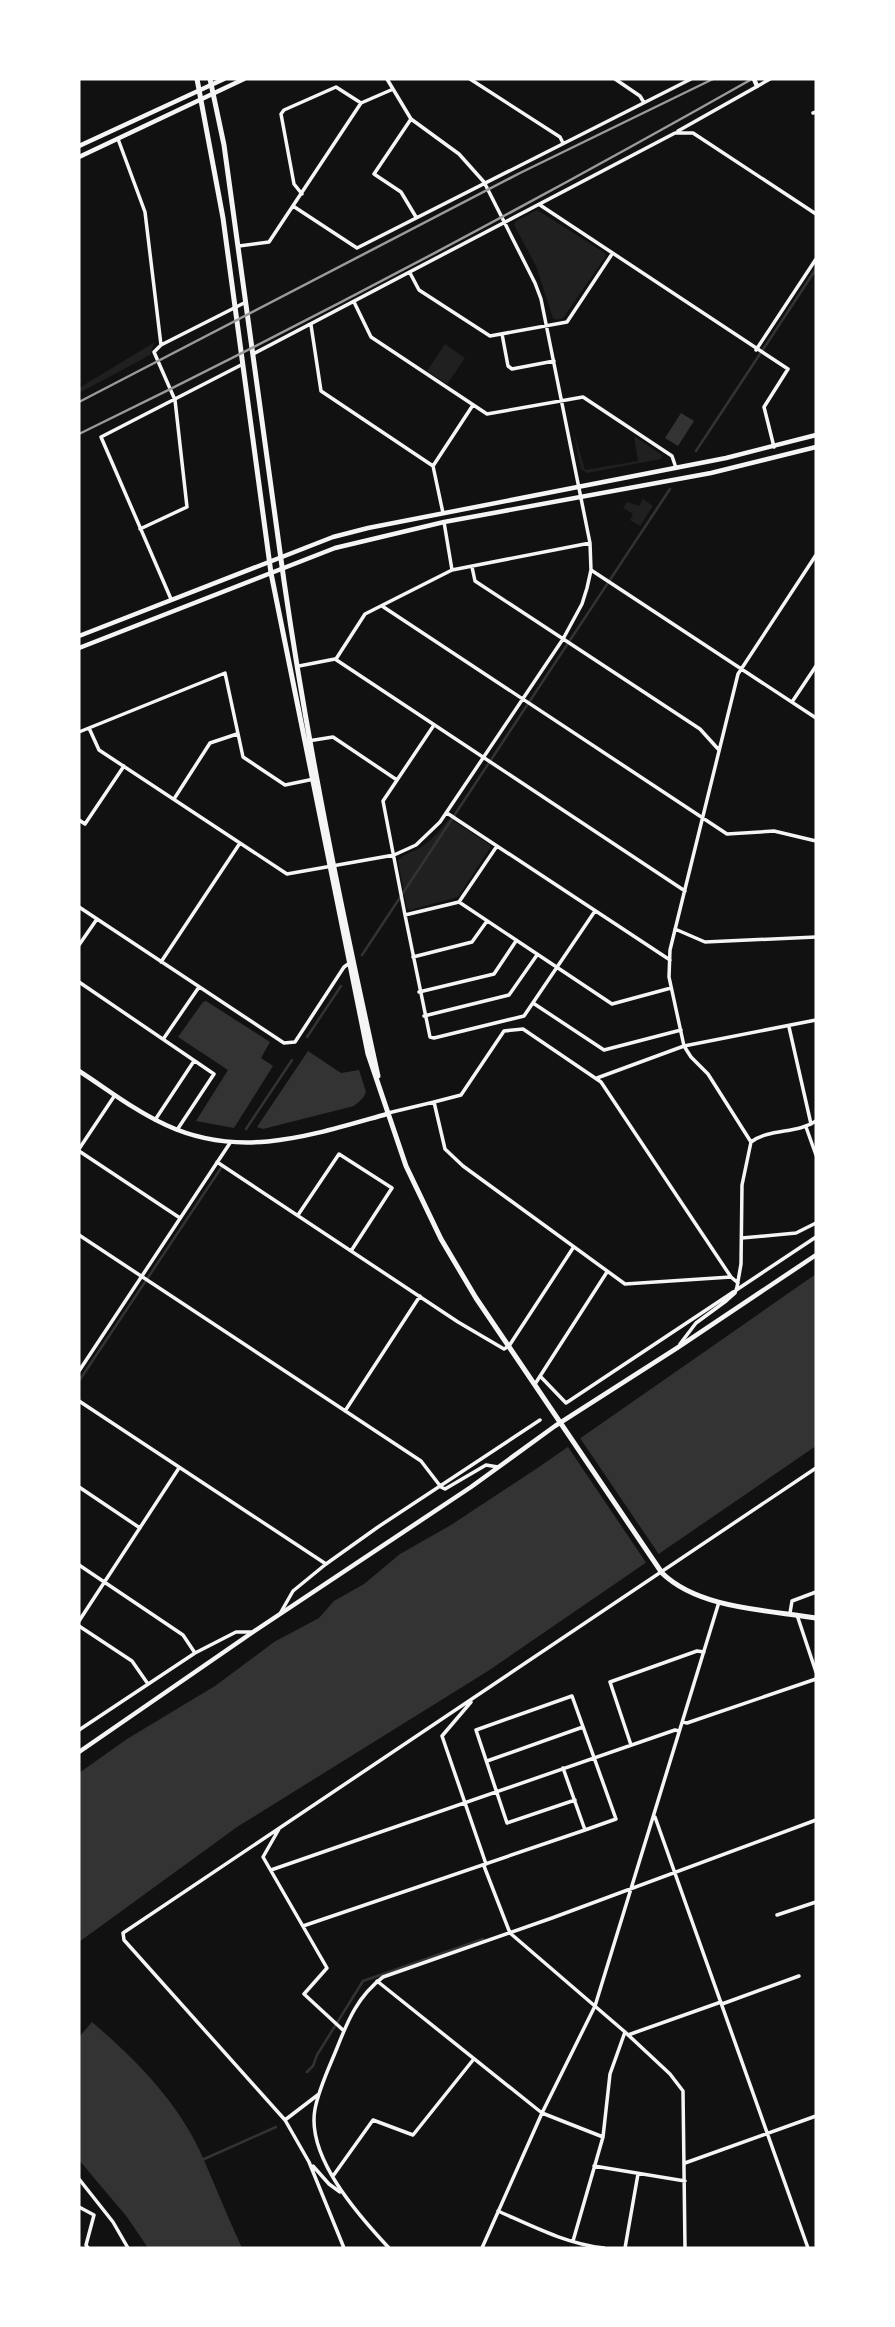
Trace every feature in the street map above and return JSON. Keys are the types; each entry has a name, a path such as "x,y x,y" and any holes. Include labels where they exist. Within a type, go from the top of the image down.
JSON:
{"main road":[{"path":"197,79 219,195 271,573 308,741 362,1031 406,1166 441,1239 471,1289 660,1571 685,1591 719,1602 816,1618"},
{"path":"210,82 224,145 244,303 308,741"}],"street":[{"path":"79,146 199,90 210,82 224,79"},
{"path":"79,157 244,79"},
{"path":"89,728 99,750 287,874 394,855 422,840 449,814 564,640 582,604 591,570 590,543 547,326 535,283 484,182 459,154 411,119 387,79"},
{"path":"470,79 560,137 563,143"},
{"path":"615,79 640,96 643,102"},
{"path":"293,206 357,248 691,79"},
{"path":"754,79 757,86"},
{"path":"253,354 540,205 770,79"},
{"path":"302,194 294,184 281,114 284,110 336,87 361,103"},
{"path":"237,247 269,242 361,103 391,89"},
{"path":"411,119 374,174 401,192 416,217"},
{"path":"675,132 693,134 816,214"},
{"path":"118,139 145,212 161,345"},
{"path":"540,205 788,369 764,407 774,447"},
{"path":"410,273 419,290 490,336 567,322 612,254"},
{"path":"757,350 816,259"},
{"path":"354,302 371,337 487,414 583,397 672,456 676,468"},
{"path":"140,529 187,507 175,400 154,352 161,345 244,303"},
{"path":"311,325 321,391 433,466 443,513"},
{"path":"502,334 508,366 512,369 554,361"},
{"path":"171,599 101,437 243,364"},
{"path":"433,466 473,405"},
{"path":"79,636 333,537 676,468 816,435"},
{"path":"79,648 335,548 444,522 711,472 816,447"},
{"path":"444,522 452,570"},
{"path":"335,659 365,614 452,570 590,543"},
{"path":"677,1348 696,1323 726,1301 738,1285 742,1238 742,1185 751,1142 713,1082 684,1046 669,976 670,950 740,668 816,555"},
{"path":"472,567 474,581 699,729 719,750"},
{"path":"591,570 816,718"},
{"path":"382,606 727,834 774,831 816,841"},
{"path":"299,666 335,659 685,891"},
{"path":"792,702 816,666"},
{"path":"79,732 225,673 243,757 285,785 315,779"},
{"path":"434,724 383,801 428,1034 434,1038 524,1017 594,911"},
{"path":"174,799 210,743 237,734"},
{"path":"308,741 333,737 397,780"},
{"path":"79,820 85,824 124,766"},
{"path":"449,814 670,960"},
{"path":"161,962 240,843"},
{"path":"405,915 459,902 497,846"},
{"path":"459,902 612,1004 671,988"},
{"path":"79,907 284,1043 295,1042 351,962"},
{"path":"79,945 97,919"},
{"path":"413,957 472,942 486,921"},
{"path":"675,929 705,942 816,937"},
{"path":"419,992 494,974 516,941"},
{"path":"424,1016 509,995 537,955"},
{"path":"79,982 214,1074 177,1130"},
{"path":"164,1038 199,987"},
{"path":"533,1003 604,1050 681,1030"},
{"path":"597,1078 684,1046 816,1020"},
{"path":"789,1027 816,1155"},
{"path":"79,1071 155,1120 177,1130 230,1143 269,1143 461,1095 503,1031 523,1029 597,1078 738,1285"},
{"path":"155,1120 194,1060"},
{"path":"115,1095 79,1150 180,1218"},
{"path":"433,1102 448,1152 463,1166 625,1284 731,1277"},
{"path":"751,1142 781,1131 809,1126 816,1121"},
{"path":"79,1371 145,1278 180,1218 230,1143"},
{"path":"298,1216 339,1154 391,1188 351,1251"},
{"path":"217,1162 497,1347 504,1349 509,1346 573,1248"},
{"path":"742,1238 796,1233 816,1223"},
{"path":"79,1235 421,1461 441,1487 445,1489 458,1483 486,1465 498,1467"},
{"path":"540,1376 566,1403 738,1285 816,1237"},
{"path":"79,1752 560,1423 816,1255"},
{"path":"535,1384 607,1272"},
{"path":"345,1411 420,1296"},
{"path":"79,1401 326,1564"},
{"path":"281,1614 292,1591 326,1564 540,1420"},
{"path":"148,1684 132,1661 79,1624 179,1468"},
{"path":"344,2248 309,2162 285,2120 123,1936 124,1933 816,1468"},
{"path":"79,1488 140,1528"},
{"path":"79,1565 183,1635 195,1653"},
{"path":"816,1592 792,1601 793,1614 816,1672"},
{"path":"482,2248 542,2113 595,2006 719,1602"},
{"path":"79,1730 195,1653 236,1632 253,1632"},
{"path":"631,1745 610,1682 697,1651 704,1652"},
{"path":"683,1722 687,1724 816,1679"},
{"path":"303,1926 616,1819 572,1696 476,1730 507,1823 575,1800"},
{"path":"472,1700 442,1736 510,1933 626,2033 670,2074 683,2091 685,2248"},
{"path":"487,1761 583,1727"},
{"path":"271,1870 563,1768 675,1730 680,1731"},
{"path":"563,1768 585,1830"},
{"path":"654,1815 808,2248"},
{"path":"389,2248 342,2193 317,2143 314,2122 319,2093 344,2031 359,2000 377,1981 816,1820"},
{"path":"280,1827 263,1857 327,1968 304,1994 344,2031"},
{"path":"777,1915 816,1902"},
{"path":"626,2033 799,1976"},
{"path":"377,1981 542,2113 603,2137"},
{"path":"573,2241 603,2137 610,2074 626,2033"},
{"path":"333,2176 373,2120 413,2135 474,2059"},
{"path":"285,2120 319,2093"},
{"path":"685,2163 816,2116"},
{"path":"309,2162 329,2184 342,2193"},
{"path":"594,2166 685,2181"},
{"path":"625,2248 638,2174"},
{"path":"79,2179 113,2222 128,2248"},
{"path":"79,2207 94,2215 86,2245 88,2248"},
{"path":"498,2211 573,2241 604,2248"}],"shaded area":[{"path":"537,210 606,256 563,318 556,320 553,318 536,266 514,225 516,221"},
{"path":"155,342 150,355 79,393 79,388"},
{"path":"445,344 465,358 447,384 427,371"},
{"path":"681,413 694,421 678,446 665,438"},
{"path":"574,433 585,470 638,461 634,436 662,455 661,459 587,473 581,469"},
{"path":"643,499 653,506 640,526 630,520 633,514 623,508 627,502 639,506"},
{"path":"451,819 490,845 490,848 458,897 407,909 398,861 427,843"},
{"path":"206,1001 270,1042 261,1058 273,1066 234,1128 196,1121 228,1070 178,1037"},
{"path":"308,1051 341,1073 359,1070 366,1092 363,1098 354,1106 263,1129 257,1127"},
{"path":"816,1274 816,1446 488,1671 237,1827 79,1942 79,1773 127,1739 215,1686 274,1642 319,1618 334,1601 364,1584 400,1554 451,1525 539,1467"},
{"path":"92,2022 138,2065 178,2113 199,2149 242,2248 148,2248 127,2217 79,2160 79,2037"}],"pier":[{"path":"578,1435 660,1556 647,1564 566,1444"}],"waterway":[{"path":"696,451 816,269"},
{"path":"362,955 670,489"},
{"path":"307,1037 341,986"},
{"path":"246,1129 292,1060"},
{"path":"79,1381 221,1168"},
{"path":"307,2072 363,1981 483,1939"},
{"path":"202,2160 276,2127"}],"railway":[{"path":"79,402 520,173 713,79"},
{"path":"79,434 418,262 752,79"}]}
